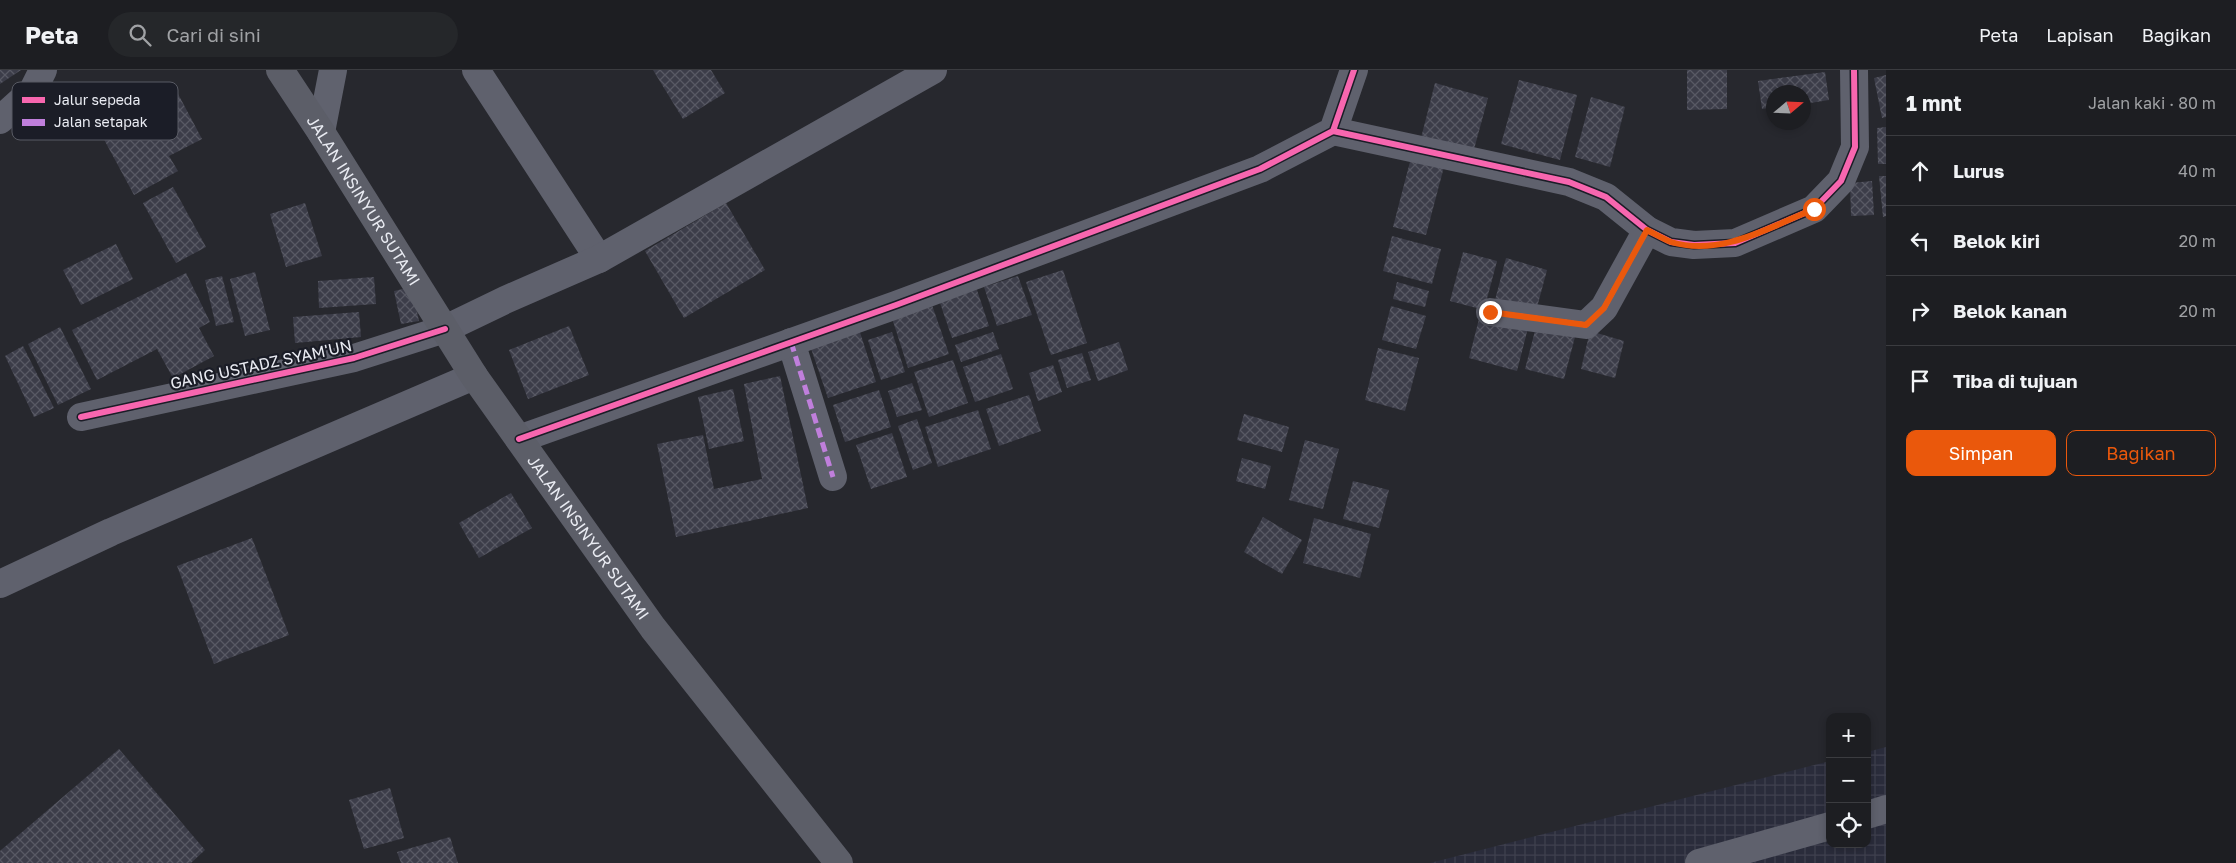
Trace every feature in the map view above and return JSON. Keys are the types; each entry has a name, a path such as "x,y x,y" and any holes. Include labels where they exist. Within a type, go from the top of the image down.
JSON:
{"highway":[{"name":"JALAN INSINYUR SUTAMI","path":"280,70 474,376 653,628 839,863"}],"main road":[{"path":"321,132 333,70"}],"street":[{"path":"37,82 43,70"},
{"path":"476,70 599,259"},
{"name":"GANG USTADZ SYAM'UN","path":"81,417 354,358 445,330 505,300 599,259 933,70"},
{"path":"1332,131 1354,70"},
{"path":"519,439 791,342 1260,169 1332,131 1569,182 1606,197 1647,230 1671,242 1694,245 1735,242 1814,209 1841,181 1855,147 1854,70"},
{"path":"0,120 12,109"},
{"path":"1490,312 1586,325 1604,308 1647,230"},
{"path":"791,342 833,477"},
{"path":"0,584 120,528 474,376"},
{"path":"1871,814 1886,810"},
{"path":"1699,863 1826,827"}],"shaded area":[{"path":"1886,747 1886,863 1430,863 1826,762 1826,848 1871,848 1871,751"}],"building":[{"path":"0,70 21,70 0,84"},
{"path":"653,70 711,70 725,93 683,119"},
{"path":"1687,70 1727,70 1727,109 1687,110"},
{"path":"1825,72 1829,100 1811,103 1811,85 1766,85 1766,108 1762,109 1758,81"},
{"path":"1886,75 1886,117 1882,118 1874,78"},
{"path":"1519,80 1577,95 1560,160 1501,144"},
{"path":"1435,83 1488,98 1473,153 1421,138"},
{"path":"178,94 202,139 169,156 178,171 134,195 104,140 178,140"},
{"path":"1591,97 1625,107 1610,167 1575,157"},
{"path":"1886,127 1886,164 1878,164 1877,128"},
{"path":"1412,154 1445,163 1426,235 1393,227"},
{"path":"1879,176 1886,176 1886,216 1883,217"},
{"path":"1872,181 1874,215 1851,216 1850,183"},
{"path":"173,187 206,247 176,263 143,203"},
{"path":"305,203 322,256 286,267 270,214"},
{"path":"726,203 765,270 684,318 645,251"},
{"path":"1392,236 1441,249 1432,284 1383,271"},
{"path":"116,244 133,279 81,305 63,270"},
{"path":"1463,252 1497,261 1484,310 1450,301"},
{"path":"1506,258 1547,270 1535,315 1494,304"},
{"path":"1063,270 1087,343 1051,355 1026,282"},
{"path":"255,272 270,330 245,336 230,279"},
{"path":"186,273 210,322 199,328 214,356 173,378 157,349 97,380 72,330"},
{"path":"222,276 234,322 216,326 205,280"},
{"path":"1018,276 1032,315 997,326 984,287"},
{"path":"374,277 376,304 319,308 318,281"},
{"path":"1397,282 1429,291 1425,307 1393,299"},
{"path":"412,287 419,321 401,324 394,291"},
{"path":"976,287 989,326 952,338 939,300"},
{"path":"932,305 949,354 908,368 892,318"},
{"path":"1391,306 1426,316 1416,349 1382,340"},
{"path":"1481,311 1529,324 1517,371 1469,358"},
{"path":"359,312 361,337 295,343 293,317"},
{"path":"857,323 876,382 828,398 808,340"},
{"path":"569,326 589,375 528,399 509,350"},
{"path":"60,327 91,389 58,405 28,344"},
{"path":"1536,327 1575,337 1564,379 1525,369"},
{"path":"1590,331 1624,341 1615,378 1581,369"},
{"path":"892,332 905,372 881,380 868,340"},
{"path":"993,332 999,349 961,362 955,345"},
{"path":"1119,342 1128,370 1098,381 1088,352"},
{"path":"23,346 54,408 34,417 5,356"},
{"path":"1378,348 1419,358 1405,411 1365,400"},
{"path":"1082,353 1091,380 1067,388 1058,360"},
{"path":"1001,354 1013,389 975,402 963,367"},
{"path":"953,360 968,403 929,417 914,372"},
{"path":"1053,365 1062,392 1038,401 1029,373"},
{"path":"780,376 808,508 676,537 657,444 703,435 714,489 762,479 744,384"},
{"path":"912,383 922,410 897,417 888,391"},
{"path":"733,389 744,441 709,449 698,397"},
{"path":"879,390 891,427 845,442 833,405"},
{"path":"1029,395 1041,431 999,446 986,409"},
{"path":"978,410 991,449 938,467 925,427"},
{"path":"1244,414 1289,427 1282,452 1237,440"},
{"path":"917,419 932,463 913,470 898,426"},
{"path":"892,433 907,477 871,489 856,445"},
{"path":"1305,440 1339,449 1323,509 1289,500"},
{"path":"1242,458 1271,466 1265,489 1236,481"},
{"path":"1353,481 1389,490 1379,528 1343,519"},
{"path":"511,493 532,528 479,558 459,523"},
{"path":"1263,517 1302,540 1282,574 1244,552"},
{"path":"1314,518 1371,534 1360,578 1303,563"},
{"path":"252,538 289,635 214,664 177,566"},
{"path":"119,749 205,850 191,863 0,863 0,851"},
{"path":"390,788 404,838 364,849 349,800"},
{"path":"450,837 458,863 401,863 397,852"}],"marked path":[{"path":"1490,312 1586,325 1604,308 1647,230"},
{"path":"791,342 833,477"}],"cycle path":[{"path":"519,439 896,305 1260,169 1333,131 1354,70"},
{"path":"1333,131 1569,182 1606,197 1647,230 1671,242 1694,245 1735,243 1814,209 1841,181 1855,147 1854,70"},
{"path":"81,417 354,358 445,329"}],"route":[{"path":"1490,312 1586,325 1604,308 1647,230 1671,242 1694,245 1735,242 1814,209"}]}
